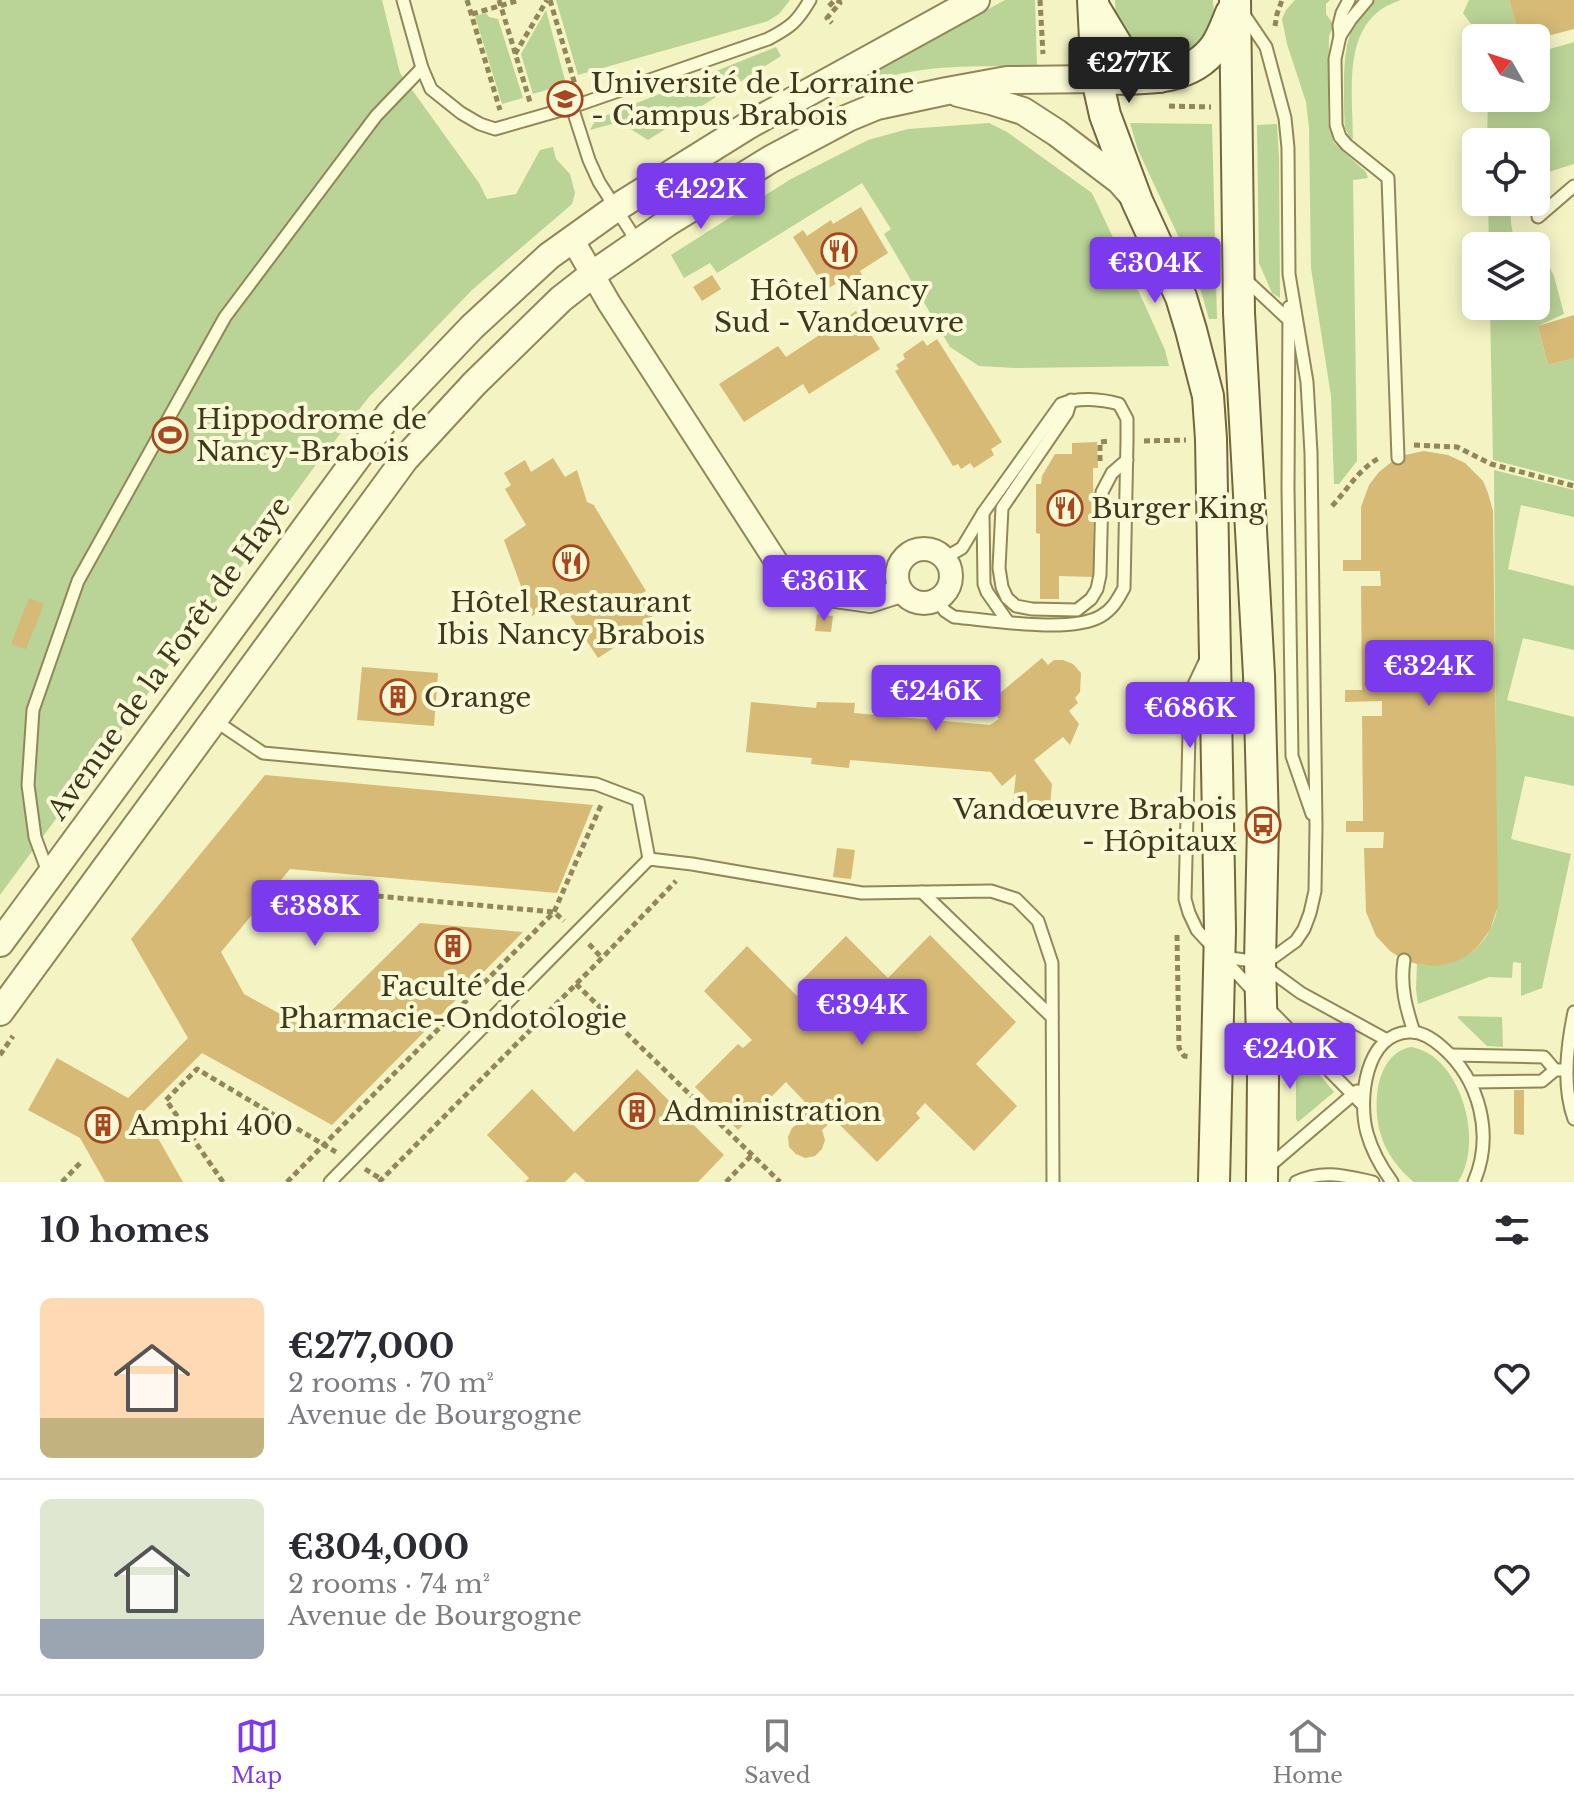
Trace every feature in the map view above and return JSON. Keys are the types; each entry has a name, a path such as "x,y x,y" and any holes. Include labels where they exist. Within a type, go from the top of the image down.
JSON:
{"main road":[{"path":"1097,79 1160,77 1190,69 1213,51 1223,35 1235,0"},
{"path":"1235,0 1239,313 1259,675 1263,825 1258,1179"},
{"path":"1093,4 1121,52 1131,63 1160,77"},
{"path":"1093,4 1097,79 1105,115 1137,201 1181,297 1208,396 1220,953 1214,1182"}],"street":[{"name":"Avenue de la Forêt de Haye","path":"0,943 390,413 472,327 535,268 616,208 749,125 976,0"},
{"path":"8,1021 214,720 405,459 474,384 556,304 638,243 743,176 848,118 877,106 1007,80 1097,79"},
{"path":"947,91 1023,111 1120,181 1137,201"},
{"path":"572,239 609,303 781,569 793,581 821,594 870,601 901,591"},
{"path":"917,549 927,549 945,558 950,569 950,581 946,592 937,600 924,603 911,599 901,591 897,571 908,554 917,549"}],"lane":[{"path":"403,0 431,89 446,103 480,124 495,129 576,106 768,39 789,29 810,0"},
{"path":"1235,0 1266,47 1285,118 1288,148 1289,274 1293,324 1288,488 1292,756 1316,826"},
{"path":"1349,0 1339,25 1335,59 1336,125 1347,145 1388,178 1398,453"},
{"path":"1340,36 1367,0"},
{"path":"49,876 35,837 28,785 33,710 78,581 225,317 376,116 422,68"},
{"path":"576,106 589,160 599,182 638,243"},
{"path":"1538,217 1574,186"},
{"path":"1220,953 1230,958 1260,962 1274,957 1296,941 1304,929 1315,891 1311,453 1307,382 1293,324 1239,273"},
{"path":"1071,400 1067,413 1002,508 999,568 1002,587 1007,598 1016,606 1077,610 1091,599 1100,575 1102,492 1112,473 1127,460"},
{"path":"937,600 954,617 1064,626 1098,618 1116,604 1124,588 1127,460 1127,419 1119,404 1071,400 1061,404 983,513 962,548 945,558"},
{"path":"983,513 984,584 1008,622"},
{"path":"214,720 263,753 596,784 638,800 649,859"},
{"path":"649,859 862,893 991,891 1016,899 1038,921 1052,963 1053,1182"},
{"path":"330,1182 649,859"},
{"path":"922,892 1052,1017"},
{"path":"1220,953 1362,1104"},
{"path":"1404,960 1401,978 1414,1032"},
{"path":"1260,962 1301,993 1387,1040"},
{"path":"1574,1012 1561,1070 1574,1119"},
{"path":"1392,1182 1374,1154 1366,1132 1362,1104 1365,1083 1369,1065 1387,1040 1395,1034 1414,1032 1437,1042 1452,1055 1471,1082 1483,1123 1481,1163 1474,1182"},
{"path":"1452,1055 1544,1057 1561,1070"},
{"path":"1471,1082 1542,1081 1561,1070"},
{"path":"1258,1179 1365,1083"},
{"path":"1296,1182 1329,1174 1373,1182"}],"path":[{"path":"467,0 505,127"},
{"path":"472,14 500,3 520,0"},
{"path":"515,55 548,0"},
{"path":"548,0 576,106"},
{"path":"1277,14 1282,0"},
{"path":"500,3 535,118"},
{"path":"1158,441 1184,440"},
{"path":"1100,469 1100,442 1116,441"},
{"path":"1332,506 1366,465 1419,444 1457,447 1491,464 1574,486"},
{"path":"287,1182 554,912 608,790"},
{"path":"223,1182 166,1100 197,1069 380,1181 692,864"},
{"path":"288,888 554,912 602,958"},
{"path":"1177,933 1179,1048 1184,1056 1197,1058"},
{"path":"576,984 780,1182"},
{"path":"0,1055 8,1021"},
{"path":"726,1182 752,1155"},
{"path":"62,1182 82,1161"}],"green space":[{"name":"Hippodrome de Nancy-Brabois","path":"0,0 382,0 400,73 479,183 487,199 516,194 540,150 553,147 556,159 570,174 575,193 572,204 472,290 369,397 0,895"},
{"path":"556,0 790,0 779,14 768,21 578,75"},
{"path":"1005,0 1035,0 1037,67 919,70 851,91 849,85"},
{"path":"1115,0 1213,0 1214,18 1203,40 1179,59 1169,62 1145,61 1116,24"},
{"path":"1295,0 1330,0 1326,4 1326,14 1334,25 1329,36 1328,123 1334,143 1366,172 1368,178 1353,180 1357,461 1339,484 1334,484 1331,396 1311,268 1306,102 1282,19"},
{"path":"1375,0 1401,0 1381,9 1359,39 1352,78 1353,139 1345,128 1344,78 1348,40 1358,18"},
{"path":"1469,0 1509,0 1516,24 1471,24 1463,13"},
{"path":"546,10 566,84 533,94 521,54"},
{"path":"486,13 498,19 523,98 502,104 475,16"},
{"path":"1574,42 1574,164 1550,172 1550,128 1487,128 1488,112 1550,112 1550,49"},
{"path":"776,47 781,56 648,140 624,125 623,121 590,130 595,121 602,117"},
{"path":"989,123 1007,132 1092,193 1165,350 1169,366 979,366 950,347 884,234 891,229 862,183 717,273 710,263 684,278 671,255 791,179 868,140 908,129"},
{"path":"1130,123 1212,124 1217,319 1209,319 1196,274 1138,150"},
{"path":"1277,124 1280,298 1272,293 1259,263 1257,125"},
{"path":"1488,216 1511,216 1513,232 1489,232"},
{"path":"1550,268 1564,314 1538,326 1548,365 1574,358 1574,481 1493,460 1490,320 1550,320"},
{"path":"1494,470 1574,490 1574,517 1521,505 1508,569 1574,586 1574,650 1523,638 1507,700 1574,717 1574,786 1525,776 1511,839 1571,854 1542,988 1521,996 1521,963 1513,962 1512,978 1489,977 1418,1004 1417,964 1445,963 1469,954 1486,936 1497,910"},
{"path":"1458,1016 1502,1017 1503,1047 1487,1046"},
{"path":"1411,1047 1428,1053 1443,1066 1455,1083 1463,1103 1469,1146 1466,1165 1458,1182 1414,1182 1394,1161 1383,1142 1377,1110 1379,1083 1390,1060"},
{"path":"1302,1054 1334,1092 1298,1122 1296,1069"}],"building":[{"path":"1509,0 1574,0 1574,29 1550,35 1550,24 1516,24"},
{"path":"861,207 888,253 860,271 864,279 852,287 846,277 826,290 793,237 803,230 807,236 831,220 833,224"},
{"path":"712,275 721,289 702,301 693,287"},
{"path":"856,311 880,349 809,394 803,384 744,422 719,384 778,346 786,357"},
{"path":"1574,315 1574,358 1548,365 1538,326"},
{"path":"937,339 1002,442 991,449 994,455 974,468 970,463 961,469 958,464 953,466 895,371 899,369 896,365 905,359 903,354 923,340 927,346"},
{"name":"Burger King","path":"1097,442 1098,468 1093,468 1094,577 1059,576 1059,599 1040,599 1036,484 1041,484 1042,476 1055,454 1072,454 1072,443"},
{"path":"1424,451 1448,455 1465,463 1483,481 1493,511 1498,906 1490,930 1479,945 1467,956 1436,966 1404,960 1376,936 1366,912 1364,848 1383,848 1384,832 1346,832 1346,821 1363,821 1362,716 1382,716 1382,701 1345,702 1345,690 1362,690 1361,586 1381,586 1380,571 1343,571 1343,560 1361,560 1361,507 1369,485 1394,460"},
{"name":"Hôtel Restaurant Ibis Nancy Brabois","path":"553,458 565,477 577,470 587,502 594,505 646,591 639,595 655,621 598,658 559,599 532,616 504,540 526,525 505,489 511,485 504,473 525,460 531,472"},
{"path":"29,598 44,604 26,649 11,644"},
{"path":"817,614 833,616 831,632 815,631"},
{"path":"1042,658 1048,665 1054,660 1063,660 1073,664 1081,673 1080,692 1075,698 1078,703 1069,711 1079,724 1070,745 1063,737 1034,760 1052,784 1050,806 1013,802 1016,774 1002,786 991,772 850,760 849,768 811,764 812,758 746,752 751,702 816,708 817,702 855,703 854,713 990,725 999,719 987,704"},
{"name":"Orange","path":"362,667 438,673 434,726 357,720"},
{"name":"Faculté de Pharmacie-Ondotologie","path":"265,775 593,805 557,893 290,869 221,952 244,994 311,1031 420,923 523,932 332,1125 202,1053 143,1112 183,1182 105,1182 80,1138 28,1110 57,1058 128,1098 188,1038 131,939"},
{"path":"837,848 855,850 851,879 833,877"},
{"path":"930,935 1016,1022 976,1064 1017,1106 974,1151 925,1103 916,1113 920,1118 877,1162 834,1119 822,1130 825,1140 822,1149 815,1156 805,1158 789,1147 788,1137 792,1128 800,1122 805,1102 786,1082 738,1130 695,1087 738,1044 743,1048 752,1040 704,991 747,946 797,996 807,986 802,980 846,936 888,978"},
{"name":"Administration","path":"637,1069 724,1155 698,1182 586,1182 575,1172 565,1182 525,1182 529,1178 487,1135 532,1089 574,1132"},
{"path":"1514,1090 1524,1090 1524,1135 1514,1134"}],"place":[{"name":"Université de Lorraine - Campus Brabois","path":"565,99"},
{"name":"Hôtel Nancy Sud - Vandœuvre","path":"839,251"},
{"name":"Hippodrome de Nancy-Brabois","path":"170,435"},
{"name":"Burger King","path":"1065,508"},
{"name":"Hôtel Restaurant Ibis Nancy Brabois","path":"571,563"},
{"name":"Orange","path":"398,697"},
{"name":"Vandœuvre Brabois - Hôpitaux","path":"1263,825"},
{"name":"Faculté de Pharmacie-Ondotologie","path":"453,946"},
{"name":"Administration","path":"637,1111"},
{"name":"Amphi 400","path":"103,1125"}]}
